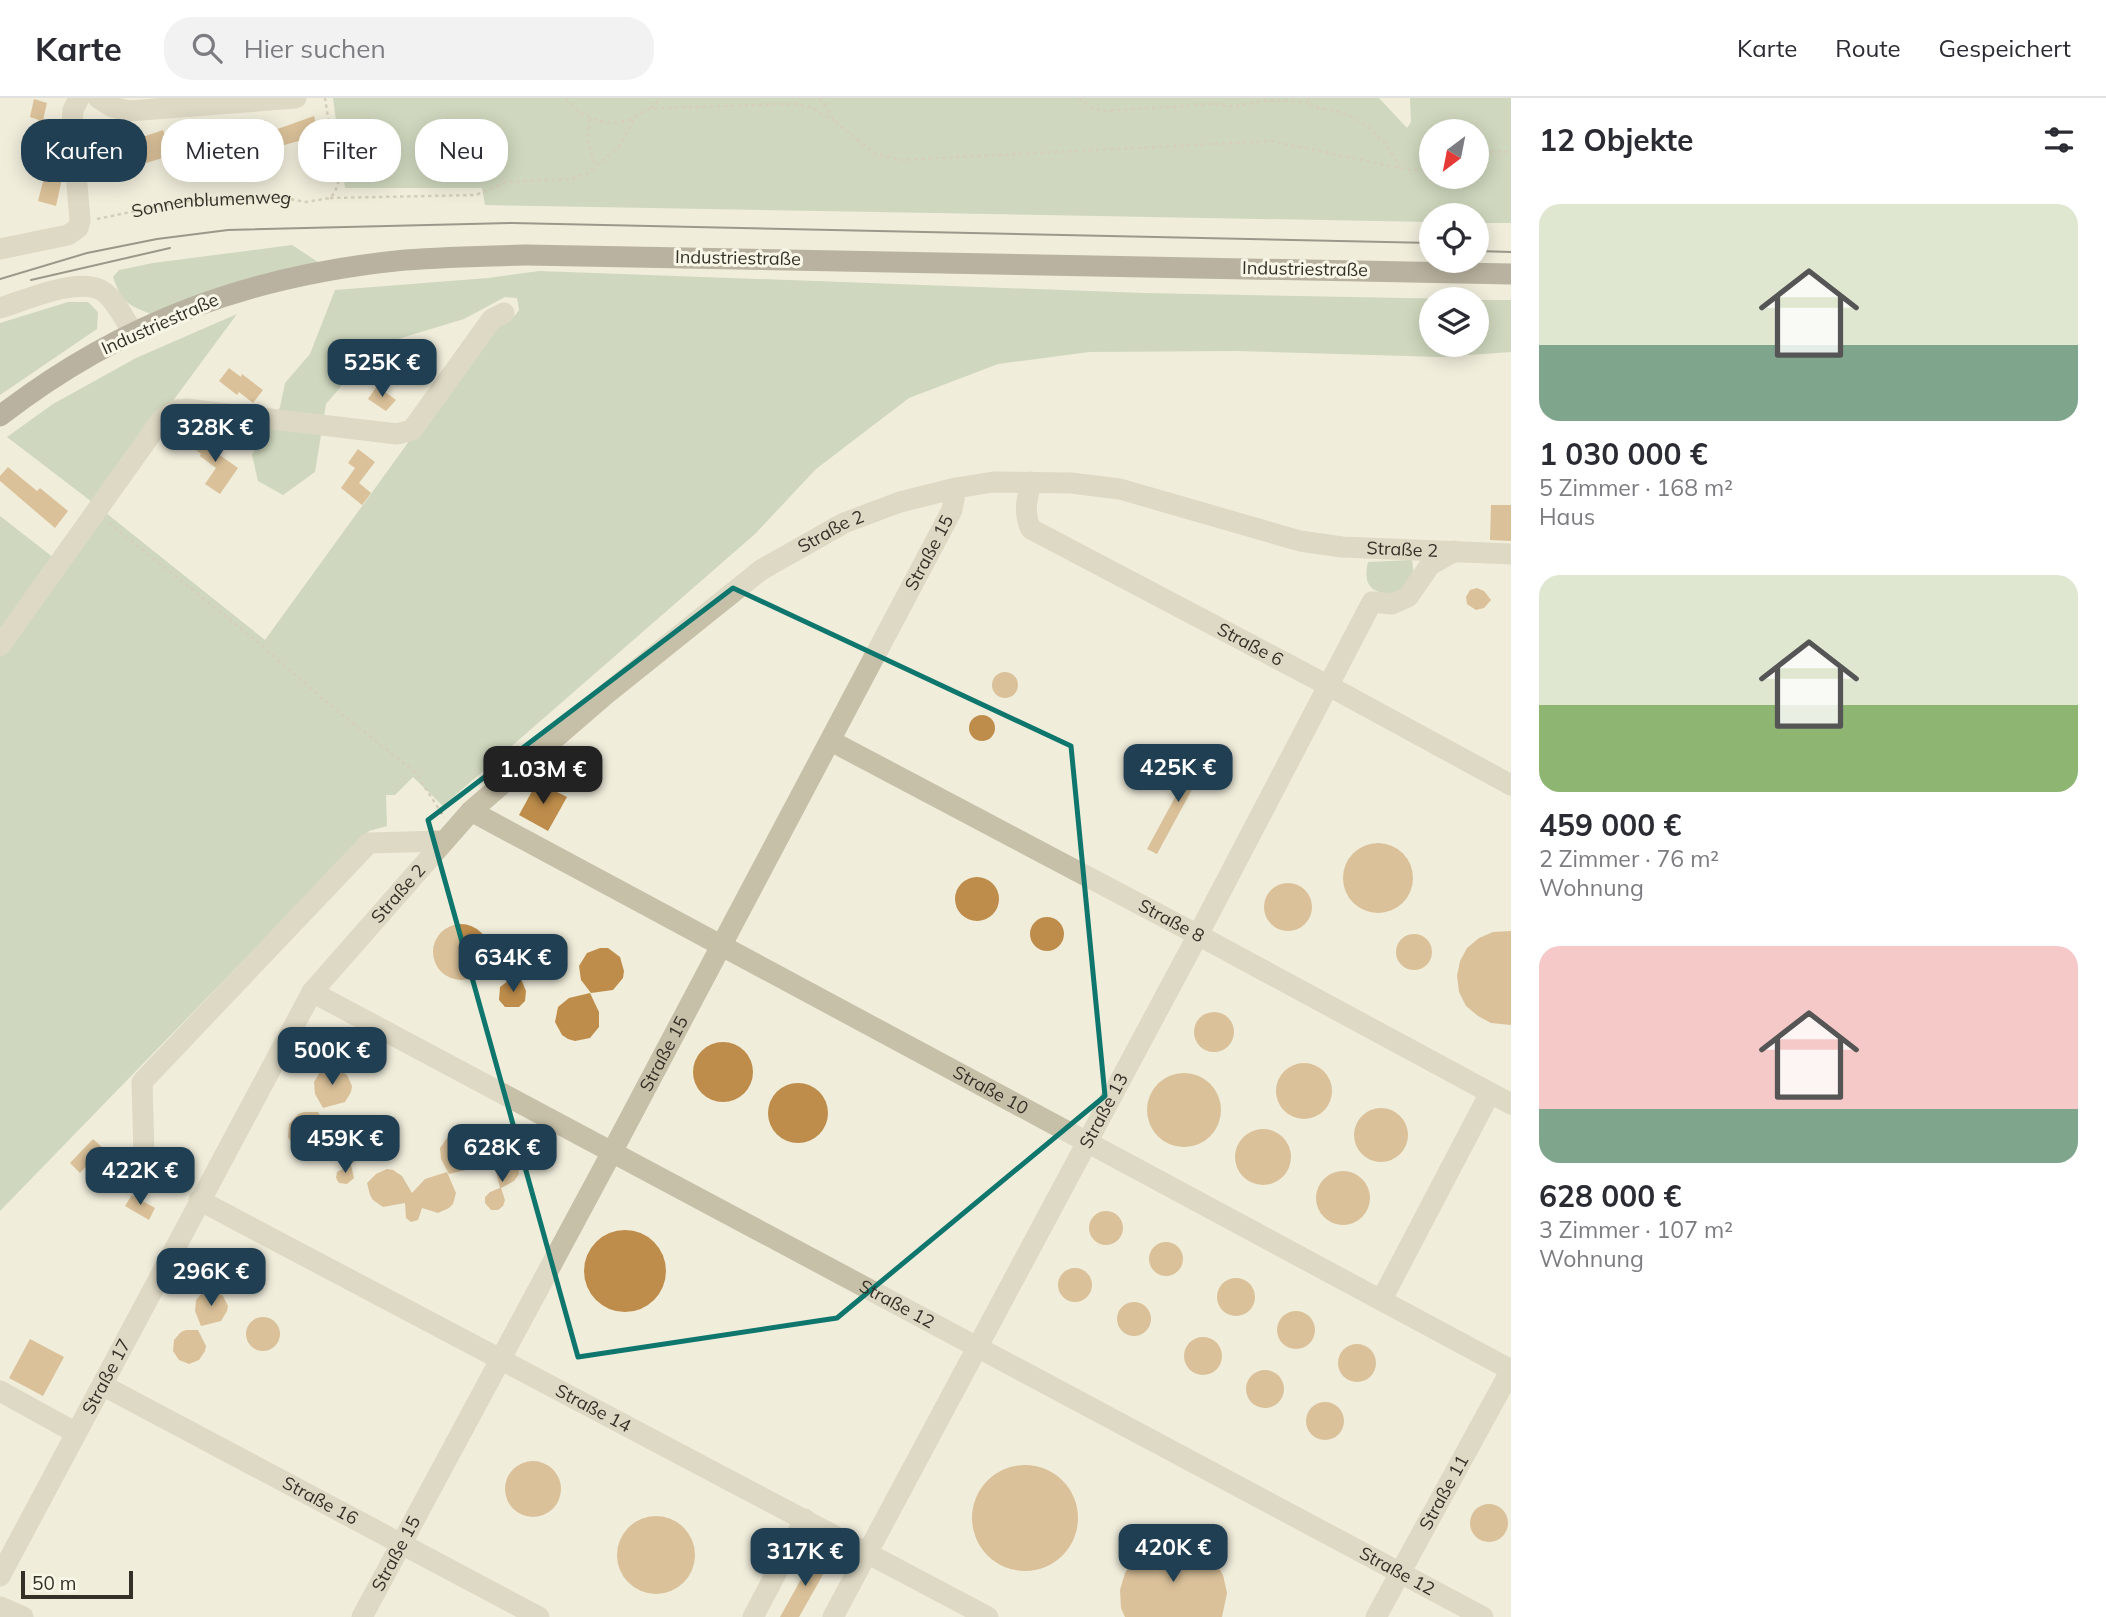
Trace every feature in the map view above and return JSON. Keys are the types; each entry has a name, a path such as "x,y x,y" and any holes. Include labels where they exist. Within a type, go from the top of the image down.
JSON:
{"main road":[{"name":"Industriestraße","path":"0,416 37,388 132,332 188,308 233,292 313,273 406,260 514,255 1511,274"}],"street":[{"path":"0,249 68,235 78,228 80,221 72,124 73,110 79,98"},
{"path":"98,98 111,107 129,111 168,103 296,98"},
{"path":"0,308 79,285 96,287 107,294 132,332"},
{"path":"0,646 162,419 176,410 187,410 397,434 412,430 492,320 503,313"},
{"name":"Straße 2","path":"312,992 458,826 606,695 761,570 844,523 900,502 993,482 1071,483 1120,489 1300,541 1342,547 1511,554"},
{"name":"Straße 6","path":"1031,482 1026,508 1026,519 1031,529 1511,785"},
{"name":"Straße 15","path":"362,1617 831,741 952,510 956,488"},
{"name":"Straße 13","path":"833,1617 1198,935 1372,602 1392,604 1408,597 1430,565 1455,550"},
{"name":"Straße 8","path":"831,741 1511,1104"},
{"path":"144,1156 142,1082 369,843 458,826"},
{"name":"Straße 10","path":"458,826 721,944 1511,1370"},
{"name":"Straße 12","path":"312,992 1483,1617"},
{"name":"Straße 17","path":"0,1576 312,992"},
{"path":"1382,1299 1490,1093"},
{"name":"Straße 14","path":"199,1200 501,1357 988,1617"},
{"name":"Straße 11","path":"1376,1617 1511,1370"},
{"name":"Straße 16","path":"102,1385 539,1617"},
{"path":"0,1391 76,1433"},
{"path":"752,1617 805,1519"},
{"path":"0,1607 23,1617"}],"path":[{"path":"325,98 338,183 330,198"},
{"path":"566,98 582,115 600,121 617,122 630,120 662,98"},
{"path":"820,98 837,122"},
{"path":"1079,98 1090,107 1102,111 1215,104 1232,108 1286,100 1308,103 1321,110 1336,111 1353,117 1370,129 1394,155 1399,167"},
{"path":"1308,98 1308,103"},
{"path":"650,108 797,104 810,107 837,122 874,153 900,160 1272,141 1419,169"},
{"name":"Sonnenblumenweg","path":"80,221 184,201 279,197 306,202 330,198 476,195 507,183 570,180 588,173 619,146 637,115"},
{"path":"591,118 587,139 595,166"},
{"path":"1489,152 1511,152"},
{"path":"110,523 415,772 439,813 458,826"}],"highlighted area":[{"path":"733,588 1071,746 1105,1096 837,1318 578,1357 428,820"}],"green space":[{"path":"333,98 1379,98 1407,128 1411,122 1410,98 1511,98 1511,223 1489,223 1489,203 1419,203 1419,222 485,205 482,188 345,188 344,182 401,182 401,119 336,119"},
{"path":"292,245 321,264 151,314 126,301 113,277 119,270 153,263"},
{"path":"539,271 1144,293 1419,298 1419,356 1237,351 1089,352 998,364 909,398 816,469 755,534 443,806 413,777 395,795 386,795 387,826 369,831 0,1211 0,516 54,558 101,509 265,640 494,324 514,317 519,310 517,298 505,297 464,319 375,346 326,404 315,472 283,495 258,481 252,455 280,407 285,383 310,354 335,290 488,278"},
{"path":"1489,300 1511,300 1511,352 1489,354"},
{"path":"68,302 88,302 98,312 97,329 0,395 0,323"},
{"path":"237,314 96,505 7,437 53,404 136,358"},
{"path":"1412,560 1414,576 1402,594 1386,594 1369,585 1366,572 1368,562"}],"building":[{"path":"34,99 47,103 43,119 30,117"},
{"path":"298,122 298,141 284,145 284,127"},
{"path":"161,131 161,158 147,163 147,135"},
{"path":"43,182 61,182 56,206 38,201"},
{"path":"229,368 263,390 253,403 219,381"},
{"path":"377,386 396,400 386,411 368,399"},
{"path":"201,433 218,445 214,451 238,468 220,494 205,484 216,468 191,446"},
{"path":"358,449 375,462 359,483 371,493 362,505 341,488 355,468 348,463"},
{"path":"8,467 37,491 40,488 68,511 55,528 0,481 0,476"},
{"path":"1491,505 1511,505 1511,541 1490,540"},
{"path":"1477,588 1484,591 1491,600 1484,608 1476,610 1467,604 1466,597 1470,590"},
{"path":"1005,672 1014,676 1018,685 1014,694 1005,698 996,694 992,685 996,676"},
{"path":"982,715 991,719 995,728 991,737 982,741 973,737 969,728 973,719"},
{"path":"1198,755 1208,760 1157,854 1147,849"},
{"path":"537,782 567,797 548,831 519,815"},
{"path":"1385,843 1398,849 1407,858 1411,864 1411,892 1403,903 1392,911 1371,913 1353,903 1345,892 1343,871 1353,853 1364,845"},
{"path":"977,877 992,884 999,899 992,914 977,921 962,914 955,899 962,884"},
{"path":"1288,883 1305,890 1312,907 1305,924 1288,931 1271,924 1264,907 1271,890"},
{"path":"1047,917 1059,922 1064,934 1059,946 1047,951 1035,946 1030,934 1035,922"},
{"path":"461,924 472,926 481,932 487,941 487,963 481,972 472,978 461,980 450,978 441,972 435,963 433,952 435,941 441,932 450,926"},
{"path":"1511,931 1511,1025 1491,1023 1466,1006 1459,992 1457,976 1460,961 1467,948 1479,938 1493,932"},
{"path":"1414,934 1426,940 1432,952 1426,964 1414,970 1402,964 1396,952 1402,940"},
{"path":"530,945 542,952 543,966 536,973 520,978 516,956 521,948"},
{"path":"608,948 620,957 623,978 613,990 591,993 581,980 579,966 587,953"},
{"path":"521,979 526,991 525,1001 519,1007 505,1007 499,1000 500,987 508,981"},
{"path":"590,993 599,1012 599,1027 590,1038 575,1041 568,1039 562,1035 555,1022 558,1007 569,998"},
{"path":"1214,1012 1228,1018 1234,1032 1228,1046 1214,1052 1200,1046 1194,1032 1200,1018"},
{"path":"723,1042 740,1047 748,1055 753,1072 748,1089 740,1097 723,1102 706,1097 698,1089 693,1072 698,1055 706,1047"},
{"path":"1304,1063 1315,1065 1324,1071 1330,1080 1330,1102 1324,1111 1315,1117 1304,1119 1293,1117 1284,1111 1278,1102 1276,1091 1278,1080 1284,1071 1293,1065"},
{"path":"337,1068 347,1075 352,1086 351,1092 345,1102 323,1108 315,1094 314,1082 320,1072"},
{"path":"1177,1073 1191,1073 1205,1079 1215,1089 1221,1110 1215,1131 1205,1141 1191,1147 1177,1147 1163,1141 1153,1131 1147,1117 1147,1103 1153,1089 1163,1079"},
{"path":"798,1083 815,1088 823,1096 828,1113 823,1130 815,1138 798,1143 781,1138 773,1130 768,1113 773,1096 781,1088"},
{"path":"1381,1108 1400,1116 1408,1135 1400,1154 1381,1162 1362,1154 1354,1135 1362,1116"},
{"path":"318,1112 328,1130 325,1143 314,1151 295,1148 288,1137 289,1124 298,1114"},
{"path":"365,1118 376,1120 378,1129 365,1138 361,1123"},
{"path":"1263,1129 1274,1131 1283,1137 1289,1146 1289,1168 1283,1177 1274,1183 1263,1185 1252,1183 1243,1177 1237,1168 1235,1157 1237,1146 1243,1137 1252,1131"},
{"path":"463,1134 473,1140 477,1161 466,1170 449,1174 441,1159 440,1148 447,1138"},
{"path":"93,1139 103,1148 80,1173 70,1163"},
{"path":"363,1139 366,1150 364,1157 352,1163 349,1147"},
{"path":"507,1159 518,1166 519,1174 514,1181 501,1188 505,1200 503,1206 498,1210 491,1210 485,1203 485,1197 500,1188 495,1167"},
{"path":"351,1165 354,1178 347,1184 339,1183 337,1172"},
{"path":"387,1169 402,1176 412,1193 425,1179 447,1172 456,1193 453,1204 438,1213 422,1208 418,1220 411,1222 406,1218 405,1203 383,1207 370,1195 367,1183 376,1174"},
{"path":"1343,1171 1362,1179 1370,1198 1362,1217 1343,1225 1324,1217 1316,1198 1324,1179"},
{"path":"132,1195 155,1208 149,1220 125,1206"},
{"path":"1106,1211 1118,1216 1123,1228 1118,1240 1106,1245 1094,1240 1089,1228 1094,1216"},
{"path":"617,1230 633,1230 648,1237 659,1248 666,1263 663,1287 654,1300 633,1312 617,1312 602,1305 591,1294 584,1279 584,1263 591,1248 602,1237"},
{"path":"1166,1242 1178,1247 1183,1259 1178,1271 1166,1276 1154,1271 1149,1259 1154,1247"},
{"path":"1075,1268 1087,1273 1092,1285 1087,1297 1075,1302 1063,1297 1058,1285 1063,1273"},
{"path":"1236,1278 1249,1284 1255,1297 1249,1310 1236,1316 1223,1310 1217,1297 1223,1284"},
{"path":"214,1291 223,1296 228,1306 227,1311 221,1321 201,1326 195,1311 196,1300 203,1292"},
{"path":"1134,1302 1146,1307 1151,1319 1146,1331 1134,1336 1122,1331 1117,1319 1122,1307"},
{"path":"1296,1311 1309,1317 1315,1330 1309,1343 1296,1349 1283,1343 1277,1330 1283,1317"},
{"path":"263,1317 275,1322 280,1334 275,1346 263,1351 251,1346 246,1334 251,1322"},
{"path":"186,1330 198,1330 206,1346 199,1360 189,1364 179,1360 173,1351 174,1340"},
{"path":"1203,1337 1216,1343 1222,1356 1216,1369 1203,1375 1190,1369 1184,1356 1190,1343"},
{"path":"30,1339 64,1357 43,1396 9,1378"},
{"path":"1357,1344 1370,1350 1376,1363 1370,1376 1357,1382 1344,1376 1338,1363 1344,1350"},
{"path":"1265,1370 1278,1376 1284,1389 1278,1402 1265,1408 1252,1402 1246,1389 1252,1376"},
{"path":"1325,1402 1338,1408 1344,1421 1338,1434 1325,1440 1312,1434 1306,1421 1312,1408"},
{"path":"533,1461 544,1463 553,1469 559,1478 559,1500 553,1509 544,1515 533,1517 522,1515 513,1509 507,1500 505,1489 507,1478 513,1469 522,1463"},
{"path":"1025,1465 1045,1469 1063,1480 1074,1498 1078,1518 1074,1538 1063,1556 1045,1567 1025,1571 1005,1567 987,1556 976,1538 972,1518 976,1498 987,1480 1005,1469"},
{"path":"1489,1504 1503,1509 1508,1523 1503,1537 1489,1542 1475,1537 1470,1523 1475,1509"},
{"path":"656,1516 671,1519 683,1528 692,1540 695,1555 692,1570 683,1582 671,1591 656,1594 641,1591 629,1582 620,1570 617,1555 620,1540 629,1528 641,1519"},
{"path":"1166,1543 1183,1543 1200,1549 1214,1560 1223,1575 1227,1593 1222,1617 1125,1617 1121,1608 1120,1590 1125,1573 1135,1558 1149,1548"},
{"path":"814,1556 829,1564 799,1617 780,1617"}],"tram line":[{"path":"0,279 87,253 157,239 228,230 512,223 1419,243"},
{"path":"31,280 170,248"},
{"path":"1489,251 1511,252"}]}
